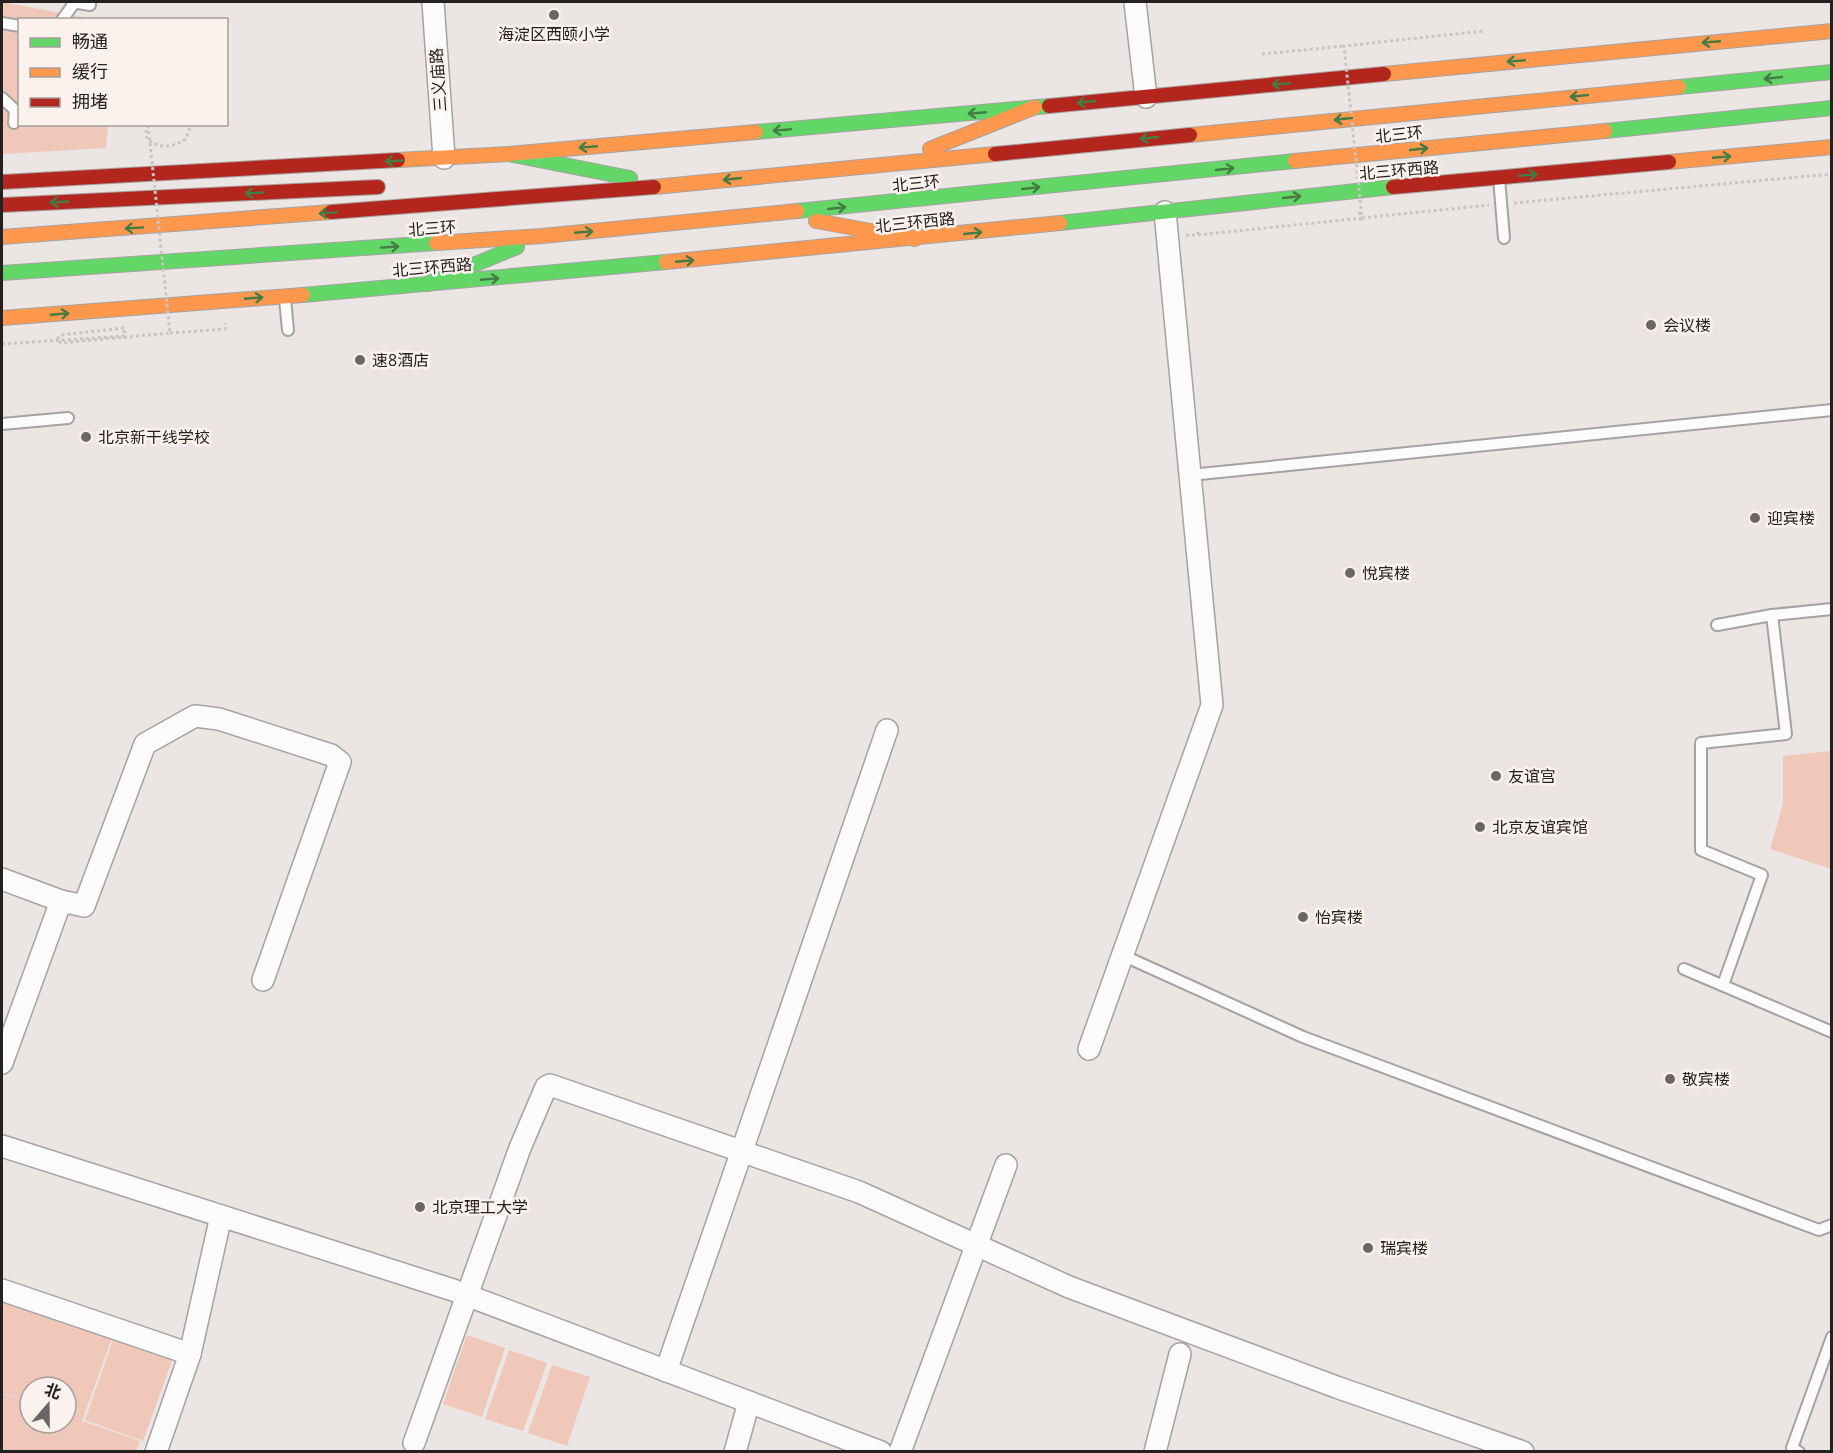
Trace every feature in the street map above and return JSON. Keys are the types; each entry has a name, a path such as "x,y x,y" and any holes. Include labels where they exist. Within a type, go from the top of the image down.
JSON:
{"main road":[{"path":"2,182 509,154 1035,107 1832,31"},
{"name":"北三环","path":"2,237 667,186 1832,72"},
{"path":"895,163 1035,107"},
{"name":"北三环","path":"2,273 59,271 542,236 1832,108"},
{"name":"北三环西路","path":"2,318 428,284 915,239 946,240 1165,212 1499,177 1832,147"},
{"path":"509,154 667,186"},
{"path":"2,205 396,186"},
{"path":"431,189 536,197"},
{"path":"779,214 915,239"},
{"path":"428,284 542,236"}],"street":[{"name":"三义庙路","path":"433,2 444,158"},
{"path":"1135,2 1146,96"},
{"path":"1089,1048 1212,705 1165,212"},
{"path":"2,879 61,901 84,906 145,744 195,716 219,719 331,755 340,762 263,980"},
{"path":"666,1371 886,730"},
{"path":"2,1063 61,901"},
{"path":"414,1443 520,1149 546,1087 550,1085 859,1192 1070,1287 1339,1388 1523,1452"},
{"path":"2,1146 467,1296 881,1452"},
{"path":"900,1452 1006,1165"},
{"path":"156,1452 190,1354 221,1216"},
{"path":"2,1290 190,1354"},
{"path":"1155,1452 1180,1354"},
{"path":"735,1452 749,1402"}],"lane":[{"path":"63,18 74,2 90,3"},
{"path":"2,23 18,26"},
{"path":"2,98 15,110 17,122 2,125"},
{"path":"1499,177 1504,238"},
{"path":"285,296 288,330"},
{"path":"1190,475 1832,410"},
{"path":"2,424 68,418"},
{"path":"1717,625 1772,615 1832,609"},
{"path":"1723,985 1762,875 1701,850 1701,743 1786,734 1772,615"},
{"path":"1122,956 1303,1037 1819,1230 1832,1225"},
{"path":"1684,969 1832,1032"},
{"path":"1799,1452 1792,1448 1832,1336"}],"path":[{"path":"1262,54 1483,31"},
{"path":"1344,46 1362,218"},
{"path":"147,126 147,139 156,146 168,147 186,139 190,126"},
{"path":"147,126 170,333"},
{"path":"191,126 192,134"},
{"path":"1198,235 1437,210 1832,174"},
{"path":"124,328 61,335 57,339 61,343 225,329"}],"shaded area":[{"path":"2,2 88,18 18,18 18,126 108,126 106,148 2,154"},
{"path":"1832,751 1831,869 1770,849 1783,804 1783,756"},
{"path":"9,1283 118,1321 82,1421 140,1441 136,1451 2,1451 2,1394 18,1399 18,1435 78,1435 78,1375 18,1375 18,1399 2,1393 2,1304"},
{"path":"120,1320 179,1341 143,1441 85,1420"},
{"path":"467,1335 505,1348 482,1417 443,1404"},
{"path":"509,1350 547,1363 523,1431 485,1419"},
{"path":"552,1365 590,1377 567,1446 528,1433"}],"traffic: fast":[{"path":"1679,87 1832,72"},
{"path":"756,132 1049,106"},
{"path":"1605,131 1832,108"},
{"path":"509,154 630,178"},
{"path":"797,211 1295,161"},
{"path":"1060,223 1393,187"},
{"path":"2,273 436,243"},
{"path":"427,284 517,247"},
{"path":"303,295 666,262"}],"traffic: slow":[{"path":"1384,74 1832,31"},
{"path":"1190,135 1679,87"},
{"path":"930,149 1035,107"},
{"path":"1295,161 1605,131"},
{"path":"398,160 509,154 756,132"},
{"path":"1669,162 1832,147"},
{"path":"654,187 995,154"},
{"path":"436,243 542,236 797,211"},
{"path":"2,237 331,212"},
{"path":"816,221 915,239"},
{"path":"666,262 1060,223"},
{"path":"2,318 303,295"}],"traffic: jam":[{"path":"1049,106 1384,74"},
{"path":"995,154 1190,135"},
{"path":"2,182 398,160"},
{"path":"1393,187 1669,162"},
{"path":"2,205 378,187"},
{"path":"331,212 654,187"}],"place":[{"name":"海淀区西颐小学","path":"554,15"},
{"name":"会议楼","path":"1651,325"},
{"name":"速8酒店","path":"360,360"},
{"name":"北京新干线学校","path":"86,437"},
{"name":"迎宾楼","path":"1755,518"},
{"name":"悅宾楼","path":"1350,573"},
{"name":"友谊宫","path":"1496,776"},
{"name":"北京友谊宾馆","path":"1480,827"},
{"name":"怡宾楼","path":"1303,917"},
{"name":"敬宾楼","path":"1670,1079"},
{"name":"北京理工大学","path":"420,1207"},
{"name":"瑞宾楼","path":"1368,1248"}]}
